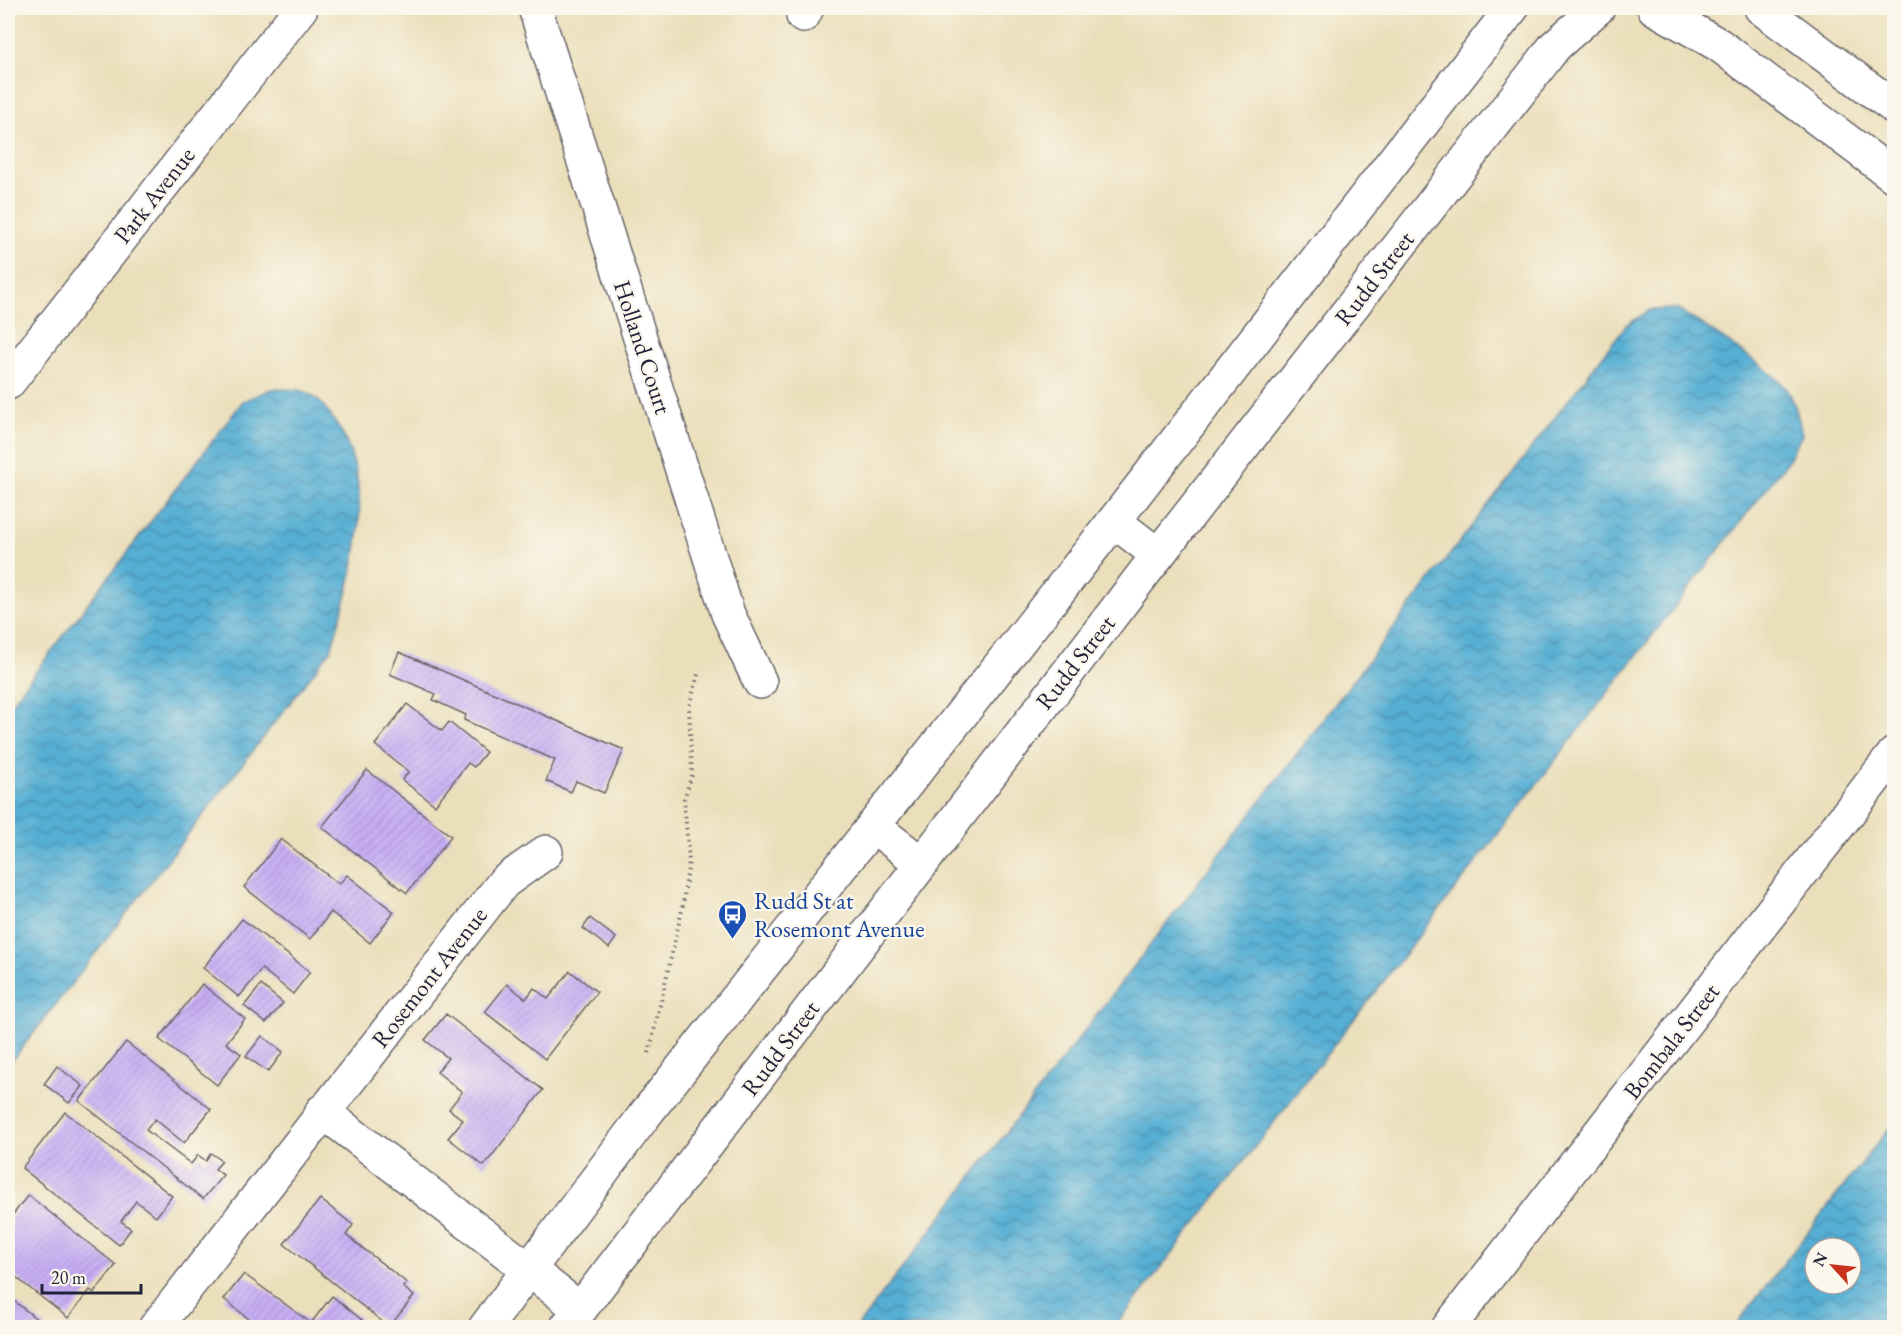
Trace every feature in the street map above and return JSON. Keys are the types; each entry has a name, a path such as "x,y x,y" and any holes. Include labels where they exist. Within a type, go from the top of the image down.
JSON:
{"street":[{"name":"Park Avenue","path":"8,383 301,8"},
{"name":"Holland Court","path":"535,8 728,614 760,682"},
{"path":"485,1328 644,1116 1114,521 1512,8"},
{"name":"Rudd Street","path":"573,1318 1158,555 1555,46 1598,8"},
{"path":"1654,8 1719,45 1894,176"},
{"path":"1761,8 1891,96 1850,142"},
{"path":"1114,521 1158,555"},
{"name":"Bombala Street","path":"1448,1328 1894,754"},
{"path":"873,826 921,863"},
{"name":"Rosemont Avenue","path":"155,1328 322,1111 504,882 546,852"},
{"path":"322,1111 528,1270 573,1318"}],"path":[{"path":"648,1056 682,910 689,861 684,799 692,775 689,707 699,671"}],"water":[{"path":"1676,309 1736,348 1781,383 1793,401 1802,435 1784,466 1115,1327 857,1327 1626,325 1650,310"},
{"path":"271,389 303,391 322,404 349,448 357,476 359,505 354,564 331,650 8,1066 8,708 243,401"},
{"path":"1894,1122 1894,1327 1734,1327 1803,1239 1803,1296 1863,1296 1863,1236 1805,1236"}],"building":[{"path":"399,652 624,750 604,793 576,781 571,792 546,781 555,760 464,720 466,715 433,700 436,694 390,674"},
{"path":"407,704 442,731 449,722 486,752 474,767 468,763 435,805 402,780 409,772 375,745"},
{"path":"367,770 451,836 407,893 322,827"},
{"path":"281,839 339,884 347,875 394,912 370,943 331,912 310,939 244,887"},
{"path":"590,918 616,938 609,948 583,928"},
{"path":"242,919 310,972 293,994 262,969 239,997 203,968"},
{"path":"570,971 597,992 545,1059 485,1012 507,984 526,999 534,988 548,999"},
{"path":"202,984 245,1019 226,1043 241,1054 217,1085 159,1039"},
{"path":"261,985 283,1003 266,1023 244,1006"},
{"path":"446,1014 543,1090 484,1166 448,1138 463,1120 449,1109 462,1092 437,1072 448,1058 425,1040"},
{"path":"262,1036 283,1052 268,1072 246,1056"},
{"path":"126,1042 211,1109 184,1143 155,1119 146,1130 191,1164 198,1155 206,1161 211,1153 222,1161 215,1169 223,1175 203,1199 79,1101"},
{"path":"57,1066 83,1086 69,1103 44,1084"},
{"path":"65,1112 172,1196 156,1217 136,1201 121,1221 131,1229 119,1245 22,1168"},
{"path":"28,1195 116,1265 94,1293 90,1290 68,1318 8,1271 8,1221"},
{"path":"320,1199 353,1225 346,1235 407,1283 403,1287 414,1296 389,1327 284,1244"},
{"path":"244,1274 311,1323 332,1296 362,1320 356,1328 260,1328 224,1299"},
{"path":"8,1300 12,1303 14,1301 48,1328 8,1328"}],"place":[{"name":"Rudd St at Rosemont Avenue","path":"733,940"}]}
